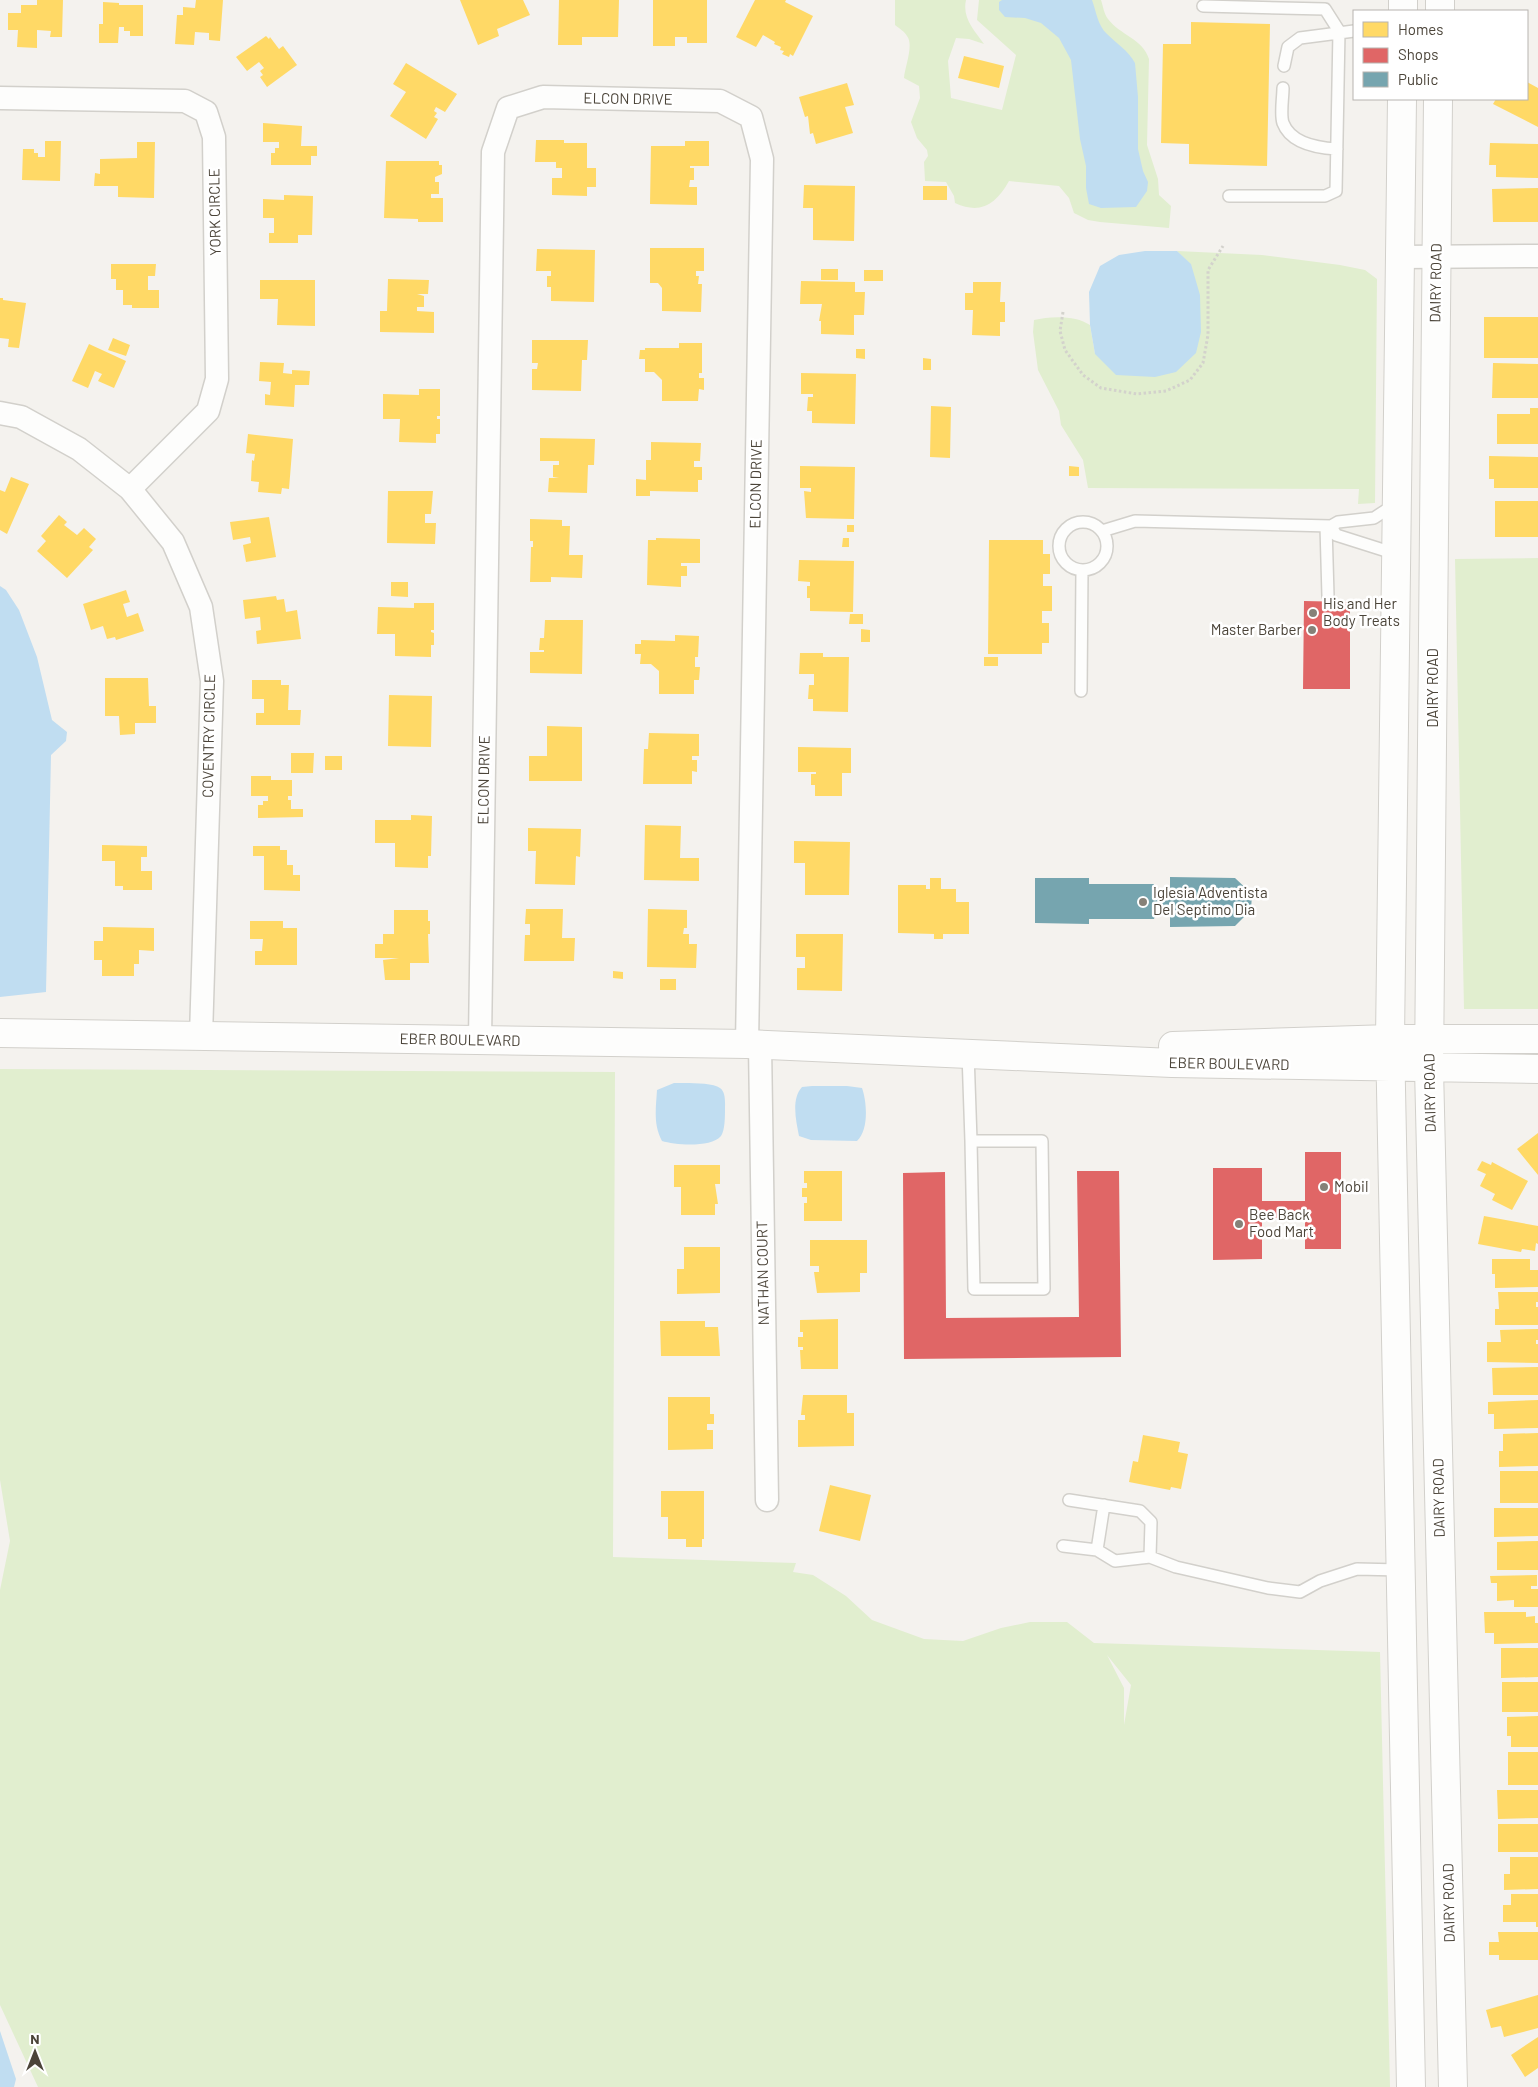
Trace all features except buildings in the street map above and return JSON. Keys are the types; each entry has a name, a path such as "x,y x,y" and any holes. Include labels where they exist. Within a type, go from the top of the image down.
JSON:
{"street":[{"name":"ELCON DRIVE","path":"480,1040 493,152 508,108 543,97 553,97 720,101 751,117 762,159 753,1045"},
{"name":"YORK CIRCLE","path":"0,98 185,101 206,112 212,128 214,137 217,378 208,411 130,489"},
{"path":"1402,100 1390,1039 1392,1068 1393,1271 1411,2087"},
{"name":"DAIRY ROAD","path":"1438,100 1429,1068 1453,2087"},
{"path":"1400,257 1538,256"},
{"name":"COVENTRY CIRCLE","path":"0,413 21,418 79,450 130,489 173,542 201,607 212,681 201,1036"},
{"name":"EBER BOULEVARD","path":"0,1032 753,1045 1172,1063 1538,1069"},
{"name":"EBER BOULEVARD","path":"920,1051 1390,1039 1538,1039"},
{"name":"NATHAN COURT","path":"753,1045 767,1500"}],"lane":[{"path":"1203,6 1325,9 1339,31 1336,191 1325,196 1228,196"},
{"path":"1284,66 1288,47 1300,38 1339,31 1353,31"},
{"path":"1283,88 1283,122 1293,137 1316,147 1337,149"},
{"path":"1102,531 1135,521 1329,526 1338,522 1374,518 1397,503"},
{"path":"1081,522 1089,523 1102,531 1107,546 1106,554 1096,567 1082,570 1072,568 1061,557 1059,549 1062,534 1074,524 1081,522"},
{"path":"1329,526 1336,536 1396,554"},
{"path":"1328,596 1329,526"},
{"path":"1081,691 1082,570"},
{"path":"968,1053 974,1289 1044,1288 1042,1141 971,1141"},
{"path":"1069,1500 1140,1511 1151,1522 1150,1557"},
{"path":"1097,1550 1104,1505"},
{"path":"1063,1546 1097,1550 1115,1561 1150,1557 1176,1566 1259,1586 1300,1592 1320,1581 1357,1569 1400,1570"}],"path":[{"path":"1063,312 1060,331 1066,350 1083,375 1100,388 1137,394 1166,391 1190,380 1203,363 1208,335 1208,270 1223,246"}],"green space":[{"path":"895,0 966,0 967,18 984,44 969,39 956,38 948,61 951,98 1002,110 1016,55 977,20 979,0 1101,0 1108,19 1137,42 1146,52 1149,59 1147,145 1158,179 1159,195 1171,206 1169,228 1088,220 1074,213 1069,198 1059,186 1009,181 999,196 993,201 987,205 973,208 955,203 954,196 946,182 925,181 924,162 928,156 927,150 917,138 911,122 920,98 919,86 904,78 910,45 906,35 895,25"},
{"path":"1177,251 1262,255 1340,265 1365,270 1377,279 1375,503 1358,504 1359,489 1088,488 1083,460 1061,425 1059,411 1038,370 1033,332 1034,320 1063,317 1078,319 1090,325 1095,354 1191,265"},
{"path":"1538,558 1538,1009 1464,1009 1455,559"},
{"path":"0,1069 615,1072 613,1557 796,1563 793,1572 813,1575 846,1596 872,1620 924,1639 963,1641 1001,1628 1030,1622 1067,1622 1094,1643 1380,1652 1390,2087 38,2087 0,2005 0,1590 10,1541 0,1480","holes":["1107,1655 1131,1685 1124,1725 1124,1688"]}],"water":[{"path":"1002,0 1092,0 1099,23 1104,31 1132,58 1135,63 1138,97 1138,149 1143,171 1148,182 1147,191 1136,207 1101,208 1089,204 1086,188 1086,166 1080,139 1071,60 1059,38 1041,23 1025,18 1005,17 999,10 999,2"},
{"path":"1145,251 1177,251 1191,264 1200,295 1201,332 1196,353 1176,372 1155,377 1116,375 1095,354 1090,325 1089,292 1100,266 1119,255"},
{"path":"0,586 6,590 19,610 37,657 52,720 67,732 66,741 51,755 46,992 0,997"},
{"path":"674,1083 705,1084 716,1086 722,1090 725,1098 725,1116 721,1136 716,1140 701,1144 675,1144 662,1141 656,1122 657,1090"},
{"path":"802,1087 862,1088 866,1116 864,1130 857,1141 811,1140 799,1136 795,1110 796,1098"},
{"path":"0,2031 16,2079 14,2087 0,2087"}],"place":[{"name":"His and Her Body Treats","path":"1313,613"},
{"name":"Master Barber","path":"1312,630"},
{"name":"Iglesia Adventista Del Septimo Dia","path":"1143,902"},
{"name":"Mobil","path":"1324,1187"},
{"name":"Bee Back Food Mart","path":"1239,1224"}]}
